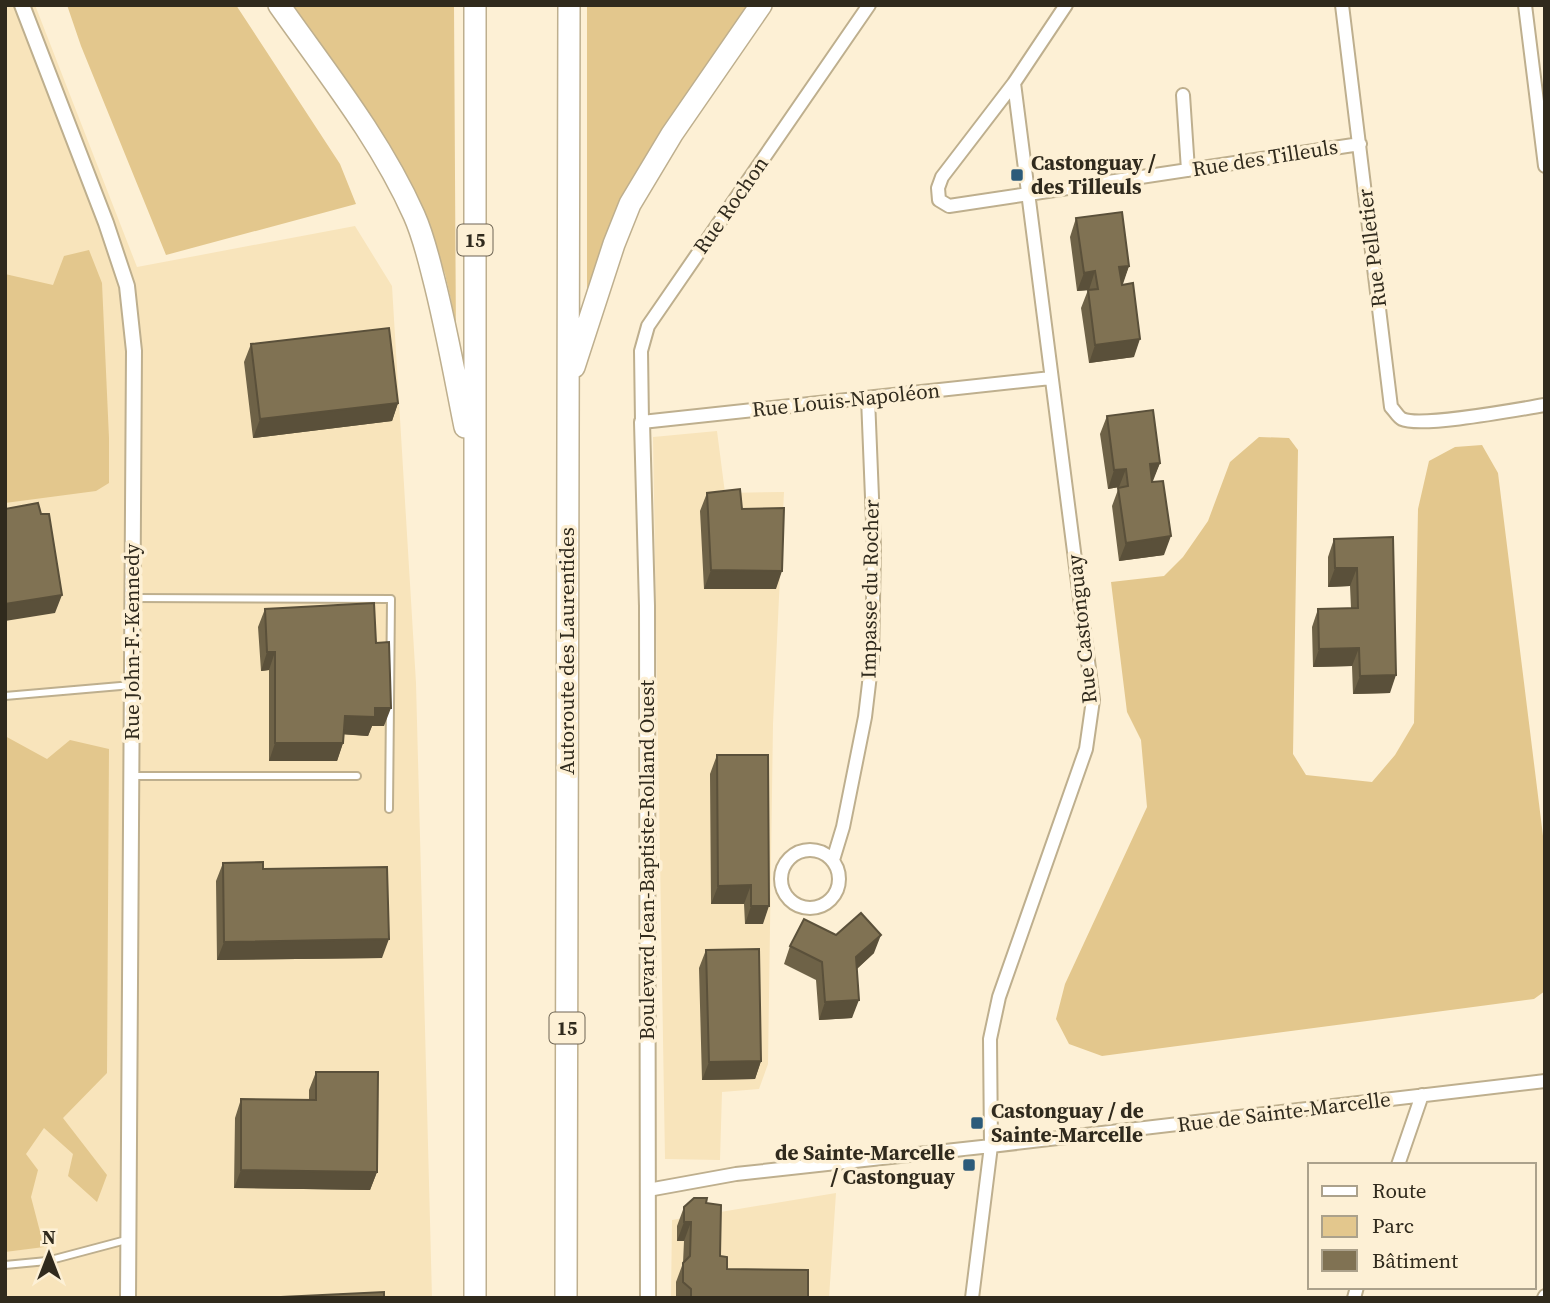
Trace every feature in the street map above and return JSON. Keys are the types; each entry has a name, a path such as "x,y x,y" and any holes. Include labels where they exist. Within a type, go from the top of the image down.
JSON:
{"highway":[{"path":"279,5 369,133 391,169 414,216 426,248 440,301 474,474"},
{"name":"15","path":"475,5 475,1298"},
{"name":"Autoroute des Laurentides","path":"566,1298 569,5"},
{"path":"567,386 630,204 655,159 761,5"}],"street":[{"name":"Rue John-F.-Kennedy","path":"22,5 106,223 127,286 134,351 128,1298"},
{"name":"Rue Rochon","path":"642,422 641,351 648,326 869,5"},
{"path":"1014,83 1066,5"},
{"name":"Rue Pelletier","path":"1342,5 1391,407 1401,418 1417,422 1545,405"},
{"path":"1525,5 1545,166"},
{"name":"Rue Castonguay","path":"972,1298 991,1146 990,1039 999,997 1086,749 1093,701 1014,83"},
{"name":"Rue des Tilleuls","path":"1014,83 943,177 938,188 939,200 949,206 1360,144"},
{"path":"1183,95 1188,170"},
{"name":"Rue Louis-Napoléon","path":"642,422 1051,379"},
{"name":"Impasse du Rocher","path":"833,860 816,850 797,853 789,859 781,876 786,895 793,902 810,908 828,902 839,887 838,868 833,860 843,827 865,717 872,658 874,547 868,398"},
{"name":"Boulevard Jean-Baptiste-Rolland Ouest","path":"642,422 647,606 648,1298"},
{"name":"Rue de Sainte-Marcelle","path":"648,1190 736,1174 1545,1081"},
{"path":"1399,1163 1422,1095"}],"lane":[{"path":"132,598 391,599 389,809"},
{"path":"5,696 132,685"},
{"path":"131,776 357,776"},
{"path":"5,1265 47,1261 128,1240"}],"shaded area":[{"path":"5,5 35,5 137,267 355,226 392,286 416,683 432,1298 5,1298"},
{"path":"717,431 725,493 784,492 773,724 768,1064 759,1089 722,1092 720,1160 665,1159 653,437"},
{"path":"836,1193 829,1298 671,1298 672,1220"}],"green space":[{"path":"67,5 236,5 340,164 356,204 166,255"},
{"path":"292,5 454,5 456,344 445,274 422,206 382,135"},
{"path":"587,5 749,5 667,121 633,177 604,240 587,300"},
{"path":"89,250 102,283 109,483 96,491 5,503 5,274 53,285 64,256"},
{"path":"1259,437 1289,438 1298,450 1293,754 1306,775 1372,782 1395,755 1414,723 1418,509 1429,461 1455,447 1482,445 1498,473 1545,852 1545,991 1534,999 1102,1056 1069,1044 1056,1019 1065,984 1147,807 1141,740 1127,712 1111,582 1164,576 1183,557 1208,521 1230,462"},
{"path":"5,736 47,759 70,740 109,749 107,1073 63,1118 107,1175 97,1202 68,1176 73,1154 44,1128 26,1154 38,1170 31,1197 44,1247 5,1252"}],"building":[{"path":"1122,212 1129,266 1119,267 1122,285 1133,283 1140,339 1095,345 1088,290 1098,289 1095,271 1084,273 1076,218"},
{"path":"389,328 398,403 260,419 251,344"},
{"path":"1153,410 1160,463 1150,464 1152,482 1163,481 1171,536 1126,543 1118,488 1128,486 1126,469 1114,470 1107,416"},
{"path":"740,489 742,509 784,508 782,571 711,570 707,493"},
{"path":"38,503 41,514 49,514 62,595 5,604 5,509"},
{"path":"1393,537 1396,675 1360,676 1359,648 1319,649 1318,609 1358,608 1357,568 1335,568 1334,539"},
{"path":"374,603 376,643 389,642 391,708 375,708 375,717 345,716 343,743 275,743 275,652 267,652 265,609"},
{"path":"717,755 768,755 769,906 751,906 751,885 718,886"},
{"path":"263,862 263,869 387,867 389,939 224,942 223,863"},
{"path":"861,913 881,935 856,957 859,1000 825,1002 822,962 790,946 804,919 836,935"},
{"path":"759,949 761,1061 709,1062 706,950"},
{"path":"316,1072 378,1072 377,1172 241,1170 241,1099 316,1100"},
{"path":"694,1198 707,1198 706,1203 721,1205 720,1256 727,1257 727,1269 808,1270 808,1298 691,1298 691,1289 683,1282 683,1263 690,1256 691,1222 684,1222 684,1207"},
{"path":"384,1292 384,1298 260,1298"}],"place":[{"name":"Castonguay / des Tilleuls","path":"1017,175"},
{"name":"Castonguay / de Sainte-Marcelle","path":"977,1123"},
{"name":"de Sainte-Marcelle / Castonguay","path":"969,1165"}]}
